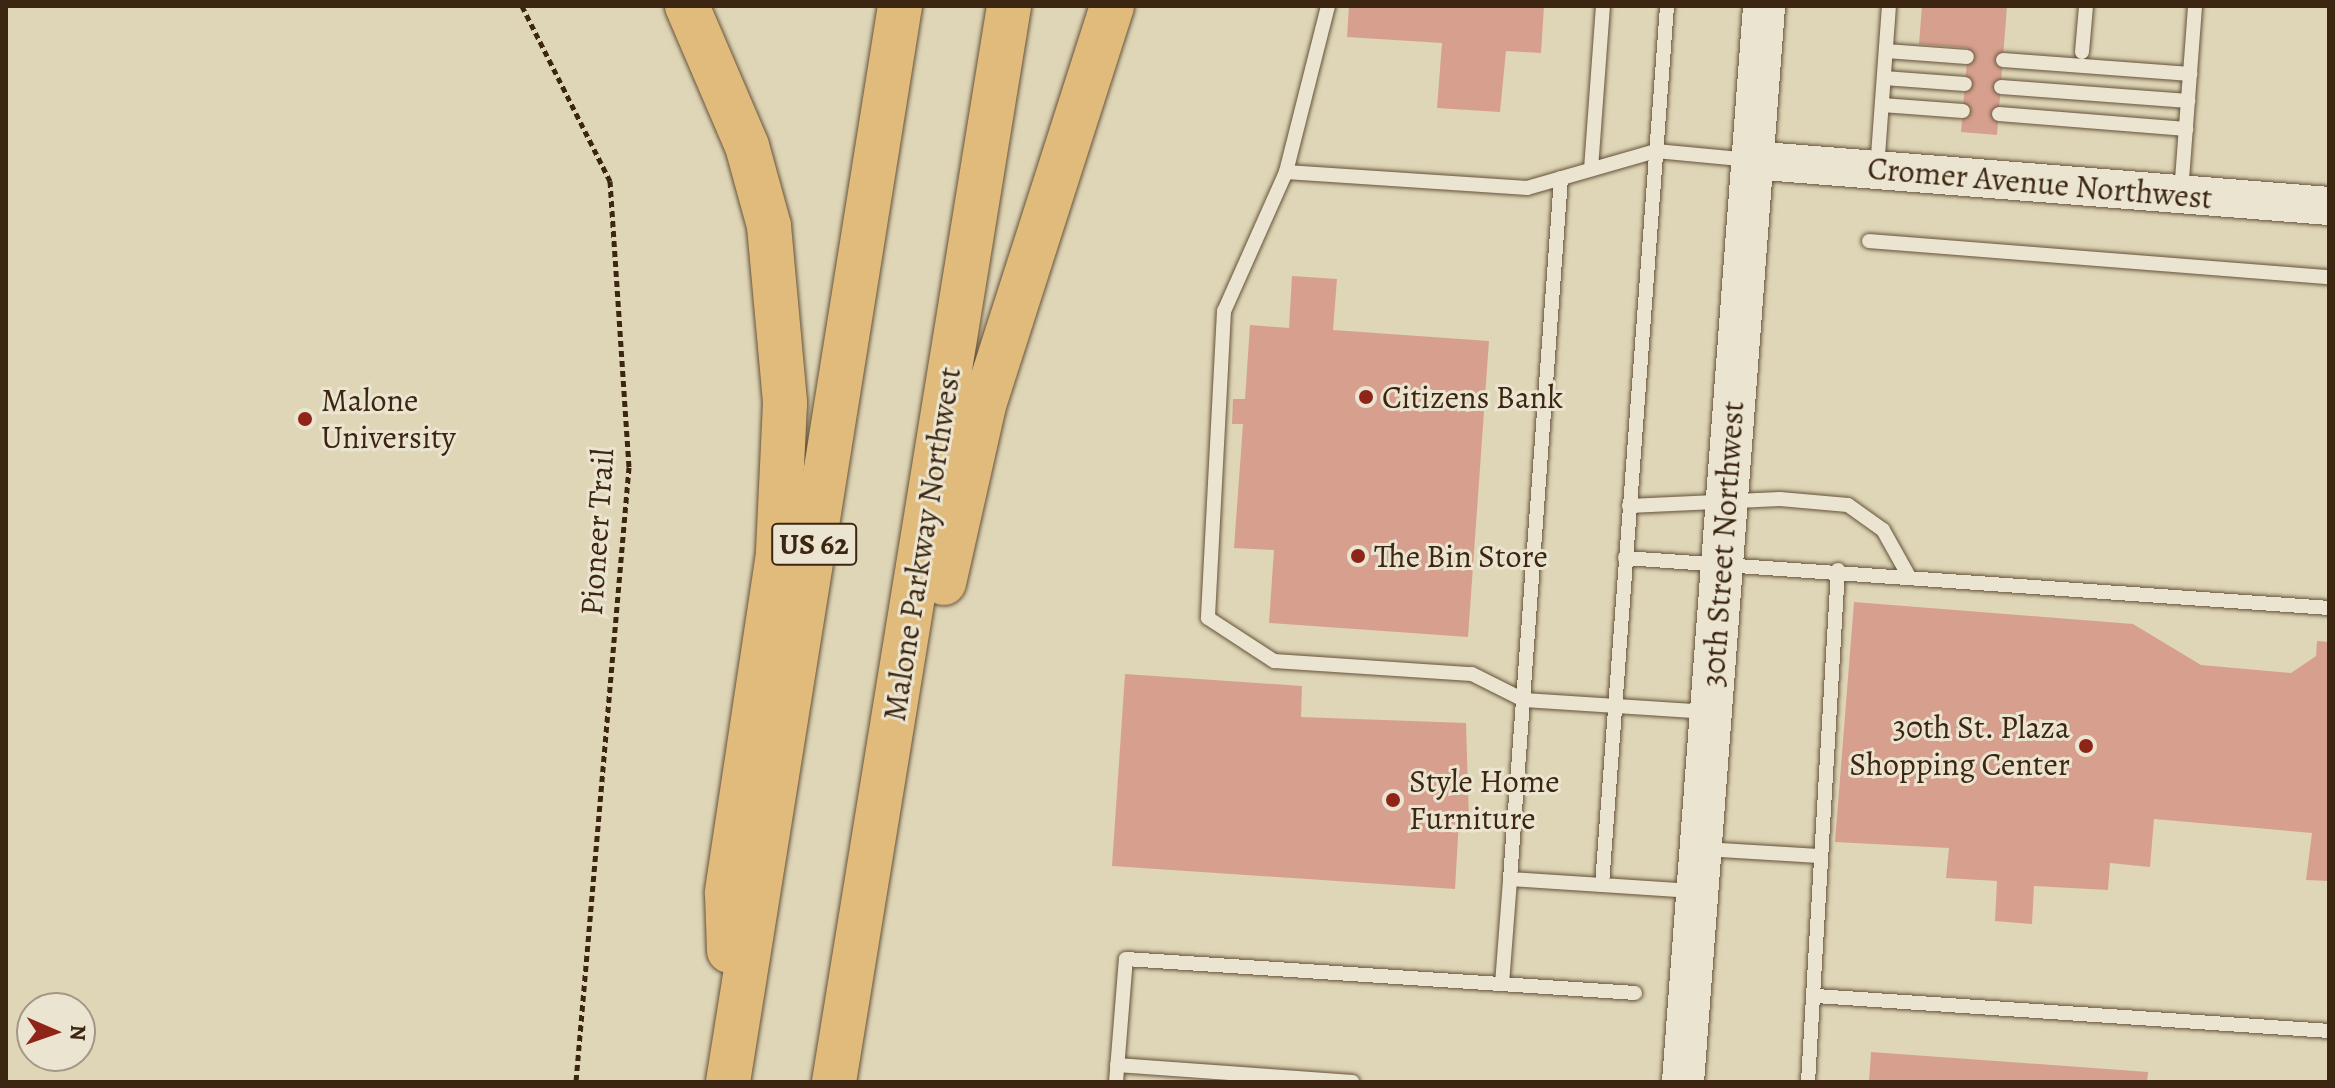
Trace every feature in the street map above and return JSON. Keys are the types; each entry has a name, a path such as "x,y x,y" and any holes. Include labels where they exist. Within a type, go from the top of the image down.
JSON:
{"highway":[{"path":"687,6 747,146 769,226 785,403 778,554 727,893 730,1066"},
{"name":"US 62","path":"730,1066 900,6"},
{"name":"Malone Parkway Northwest","path":"836,1070 1009,6"},
{"path":"836,1070 912,761 984,405 1112,6"}],"main road":[{"name":"30th Street Northwest","path":"1683,1082 1764,6"}],"street":[{"name":"Cromer Avenue Northwest","path":"1751,160 2329,206"}],"lane":[{"path":"1328,6 1286,172 1224,311 1208,618 1274,661 1472,674 1524,700 1710,712"},
{"path":"1591,169 1603,6"},
{"path":"1602,885 1667,6"},
{"path":"1877,170 1889,6"},
{"path":"2082,52 2086,6"},
{"path":"2181,194 2195,6"},
{"path":"1886,51 1967,57"},
{"path":"2003,60 2190,74"},
{"path":"1884,78 1965,84"},
{"path":"2001,87 2188,101"},
{"path":"1882,105 1963,111"},
{"path":"1999,114 2186,129"},
{"path":"1286,172 1527,188 1656,151 1751,160"},
{"path":"1502,984 1561,178"},
{"path":"1869,241 2329,277"},
{"path":"1629,506 1848,505 1883,530 1907,573"},
{"path":"1625,558 1907,573 2329,608"},
{"path":"1808,1082 1816,996 1819,856 1838,570"},
{"path":"1700,849 1819,856"},
{"path":"1510,879 1697,891"},
{"path":"1116,1082 1126,959 1635,993"},
{"path":"1816,996 2329,1031"},
{"path":"1117,1065 1352,1082"}],"path":[{"name":"Pioneer Trail","path":"522,6 610,181 629,467 576,1082"}],"building":[{"path":"1349,6 1544,6 1541,53 1506,51 1500,112 1437,108 1442,43 1347,37"},
{"path":"1922,6 2007,6 1997,135 1961,132 1968,48 1919,44"},
{"path":"1292,276 1337,279 1333,330 1489,341 1468,637 1269,623 1274,550 1234,548 1243,424 1232,424 1233,399 1245,399 1250,325 1289,328"},
{"name":"30th St. Plaza Shopping Center","path":"1854,602 2133,624 2201,665 2291,673 2316,656 2317,641 2329,642 2329,881 2306,880 2312,833 2154,819 2150,867 2110,863 2108,890 2034,886 2032,924 1995,921 1997,881 1946,878 1949,848 1835,842"},
{"path":"1125,674 1302,686 1301,717 1466,723 1469,821 1459,820 1455,889 1112,866"},
{"path":"1871,1052 2148,1072 2147,1082 1869,1082"}],"place":[{"name":"Citizens Bank","path":"1366,397"},
{"name":"Malone University","path":"305,419"},
{"name":"The Bin Store","path":"1358,556"},
{"name":"30th St. Plaza Shopping Center","path":"2086,746"},
{"name":"Style Home Furniture","path":"1393,800"}]}
